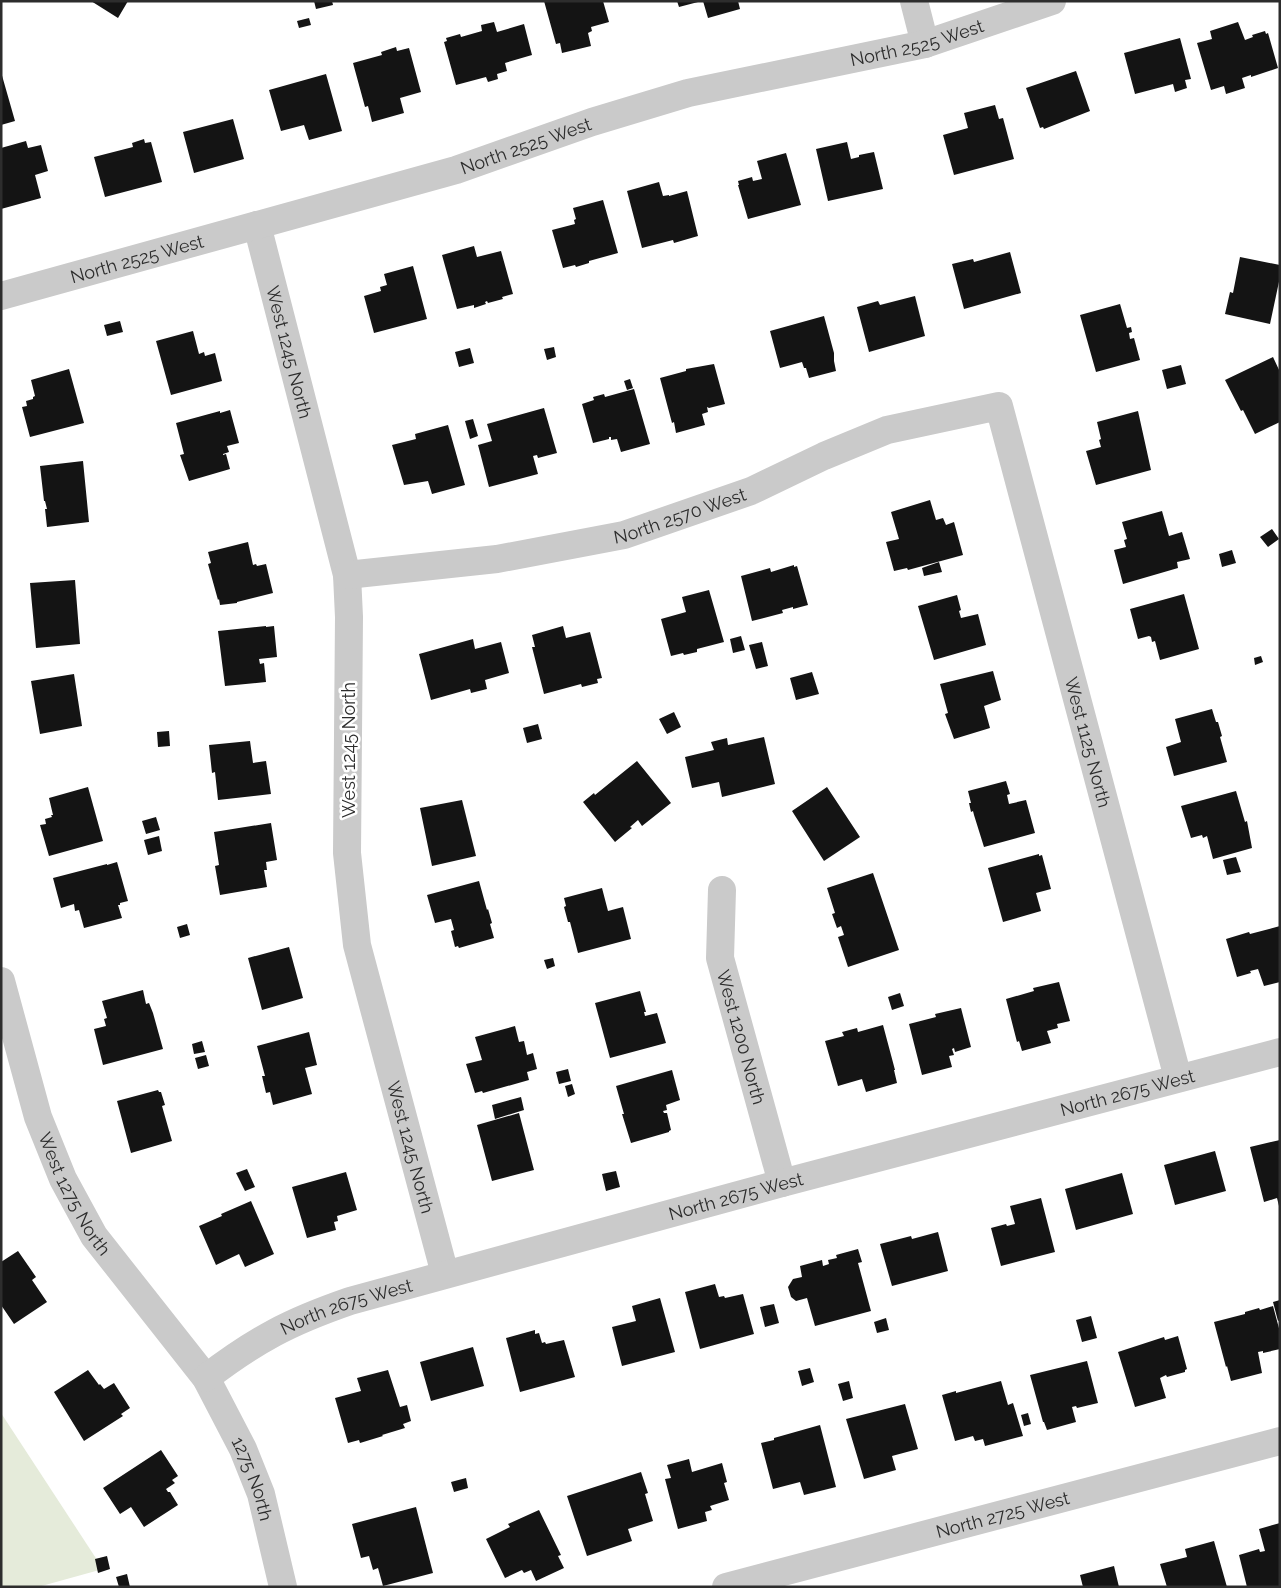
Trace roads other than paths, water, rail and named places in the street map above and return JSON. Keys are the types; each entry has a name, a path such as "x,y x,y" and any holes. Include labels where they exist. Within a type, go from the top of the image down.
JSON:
{"street":[{"path":"914,1 925,44"},
{"name":"North 2525 West","path":"1,296 456,170 592,122 688,94 925,44 1052,1"},
{"name":"West 1245 North","path":"257,225 347,575 350,617 348,853 357,945 446,1274"},
{"name":"North 2570 West","path":"347,575 497,559 624,535 751,491 824,456 887,430 1000,406"},
{"name":"West 1125 North","path":"1000,406 1178,1078"},
{"name":"West 1200 North","path":"722,890 720,958 782,1182"},
{"name":"West 1275 North","path":"1,981 38,1117 63,1179 94,1236 206,1378"},
{"name":"North 2675 West","path":"206,1378 232,1358 274,1332 311,1315 350,1301 782,1182 1280,1052"},
{"name":"1275 North","path":"206,1378 243,1449 261,1494 283,1587"},
{"name":"North 2725 West","path":"726,1587 1280,1441"}]}
